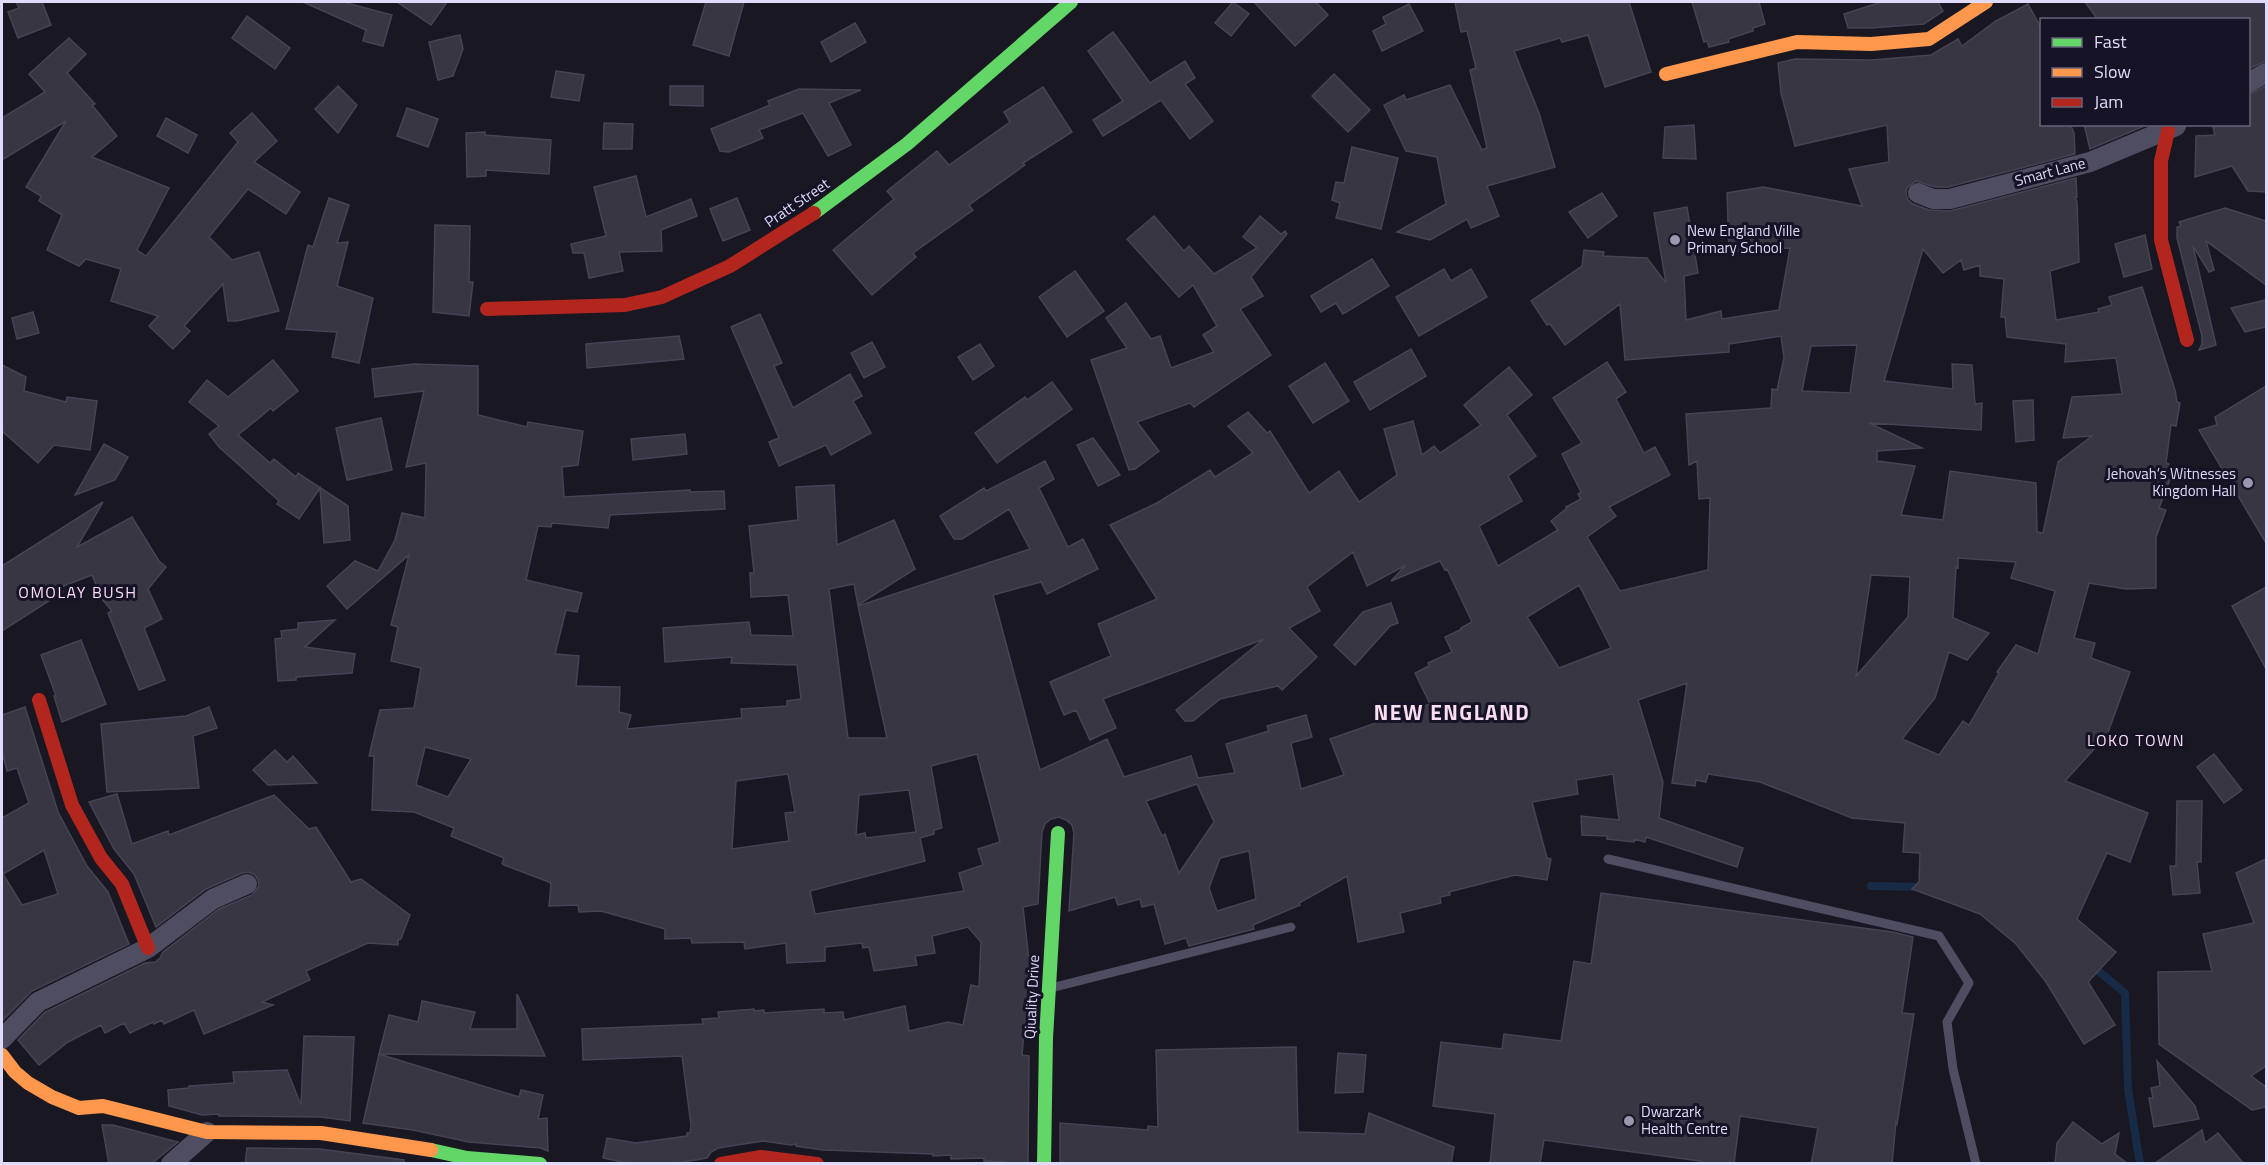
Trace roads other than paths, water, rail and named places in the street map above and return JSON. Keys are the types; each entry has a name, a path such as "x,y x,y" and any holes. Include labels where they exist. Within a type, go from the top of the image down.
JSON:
{"street":[{"name":"Pratt Street","path":"487,309 625,305 662,297 730,266 802,222 907,144 1071,2"},
{"path":"1666,74 1797,42 1871,45 1929,39 1986,2"},
{"path":"2250,82 2266,73"},
{"path":"2173,128 2161,161 2161,240 2187,340"},
{"name":"Smart Lane","path":"1918,193 1933,199 1950,199 2090,162 2173,128"},
{"path":"39,700 72,805 101,858 122,884 148,948"},
{"name":"Qiuality Drive","path":"1044,1164 1046,1038 1058,833"},
{"path":"2,1039 38,1002 148,948 213,899 247,884"},
{"path":"2,1055 28,1083 52,1097 79,1108 103,1106 207,1132 321,1133 410,1145 466,1158 540,1164"},
{"path":"171,1164 207,1132"},
{"path":"720,1164 761,1157 817,1164"}],"lane":[{"path":"1608,860 1939,936 1969,983 1947,1022 1953,1069 1976,1164"},
{"path":"1049,989 1291,927"}],"waterway":[{"path":"1871,886 1924,887"},
{"path":"2091,965 2125,993 2128,1089 2140,1164"}],"place":[{"name":"New England Ville Primary School","path":"1675,240"},
{"name":"Jehovah’s Witnesses Kingdom Hall","path":"2248,483"},
{"name":"Dwarzark Health Centre","path":"1629,1121"}],"district":[{"name":"OMOLAY BUSH","path":"78,592"},
{"name":"NEW ENGLAND","path":"1452,713"},
{"name":"LOKO TOWN","path":"2136,740"}]}
